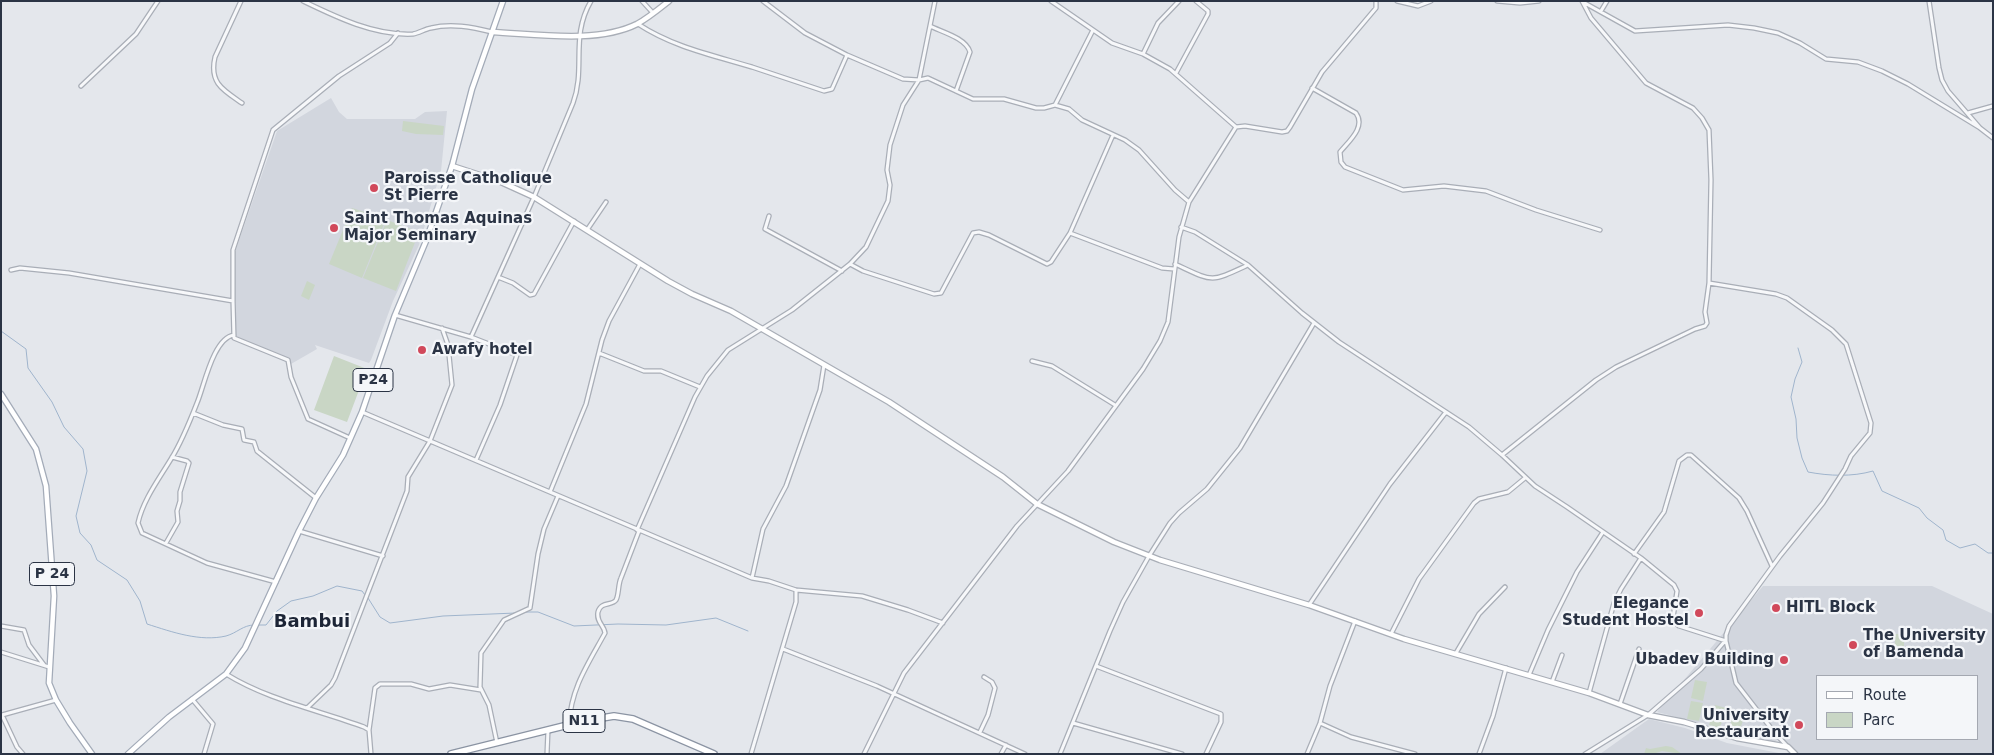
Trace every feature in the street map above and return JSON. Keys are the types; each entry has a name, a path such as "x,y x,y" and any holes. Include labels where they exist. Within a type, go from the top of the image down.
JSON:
{"highway":[{"name":"N11","path":"451,754 606,717 624,717 655,728 714,754"}],"street":[{"path":"81,86 136,34 158,1"},
{"path":"241,1 214,57 212,66 216,82 221,88 242,103"},
{"path":"303,1 340,19 398,33 415,34 430,28 466,26 492,32 578,36 616,32 638,24 668,1"},
{"name":"P24","path":"128,754 169,717 226,674 245,648 316,498 343,456 362,412 395,315 426,241 452,166 472,89 502,1"},
{"path":"471,337 534,197 578,87 578,36 591,1"},
{"path":"642,1 653,13"},
{"path":"763,1 805,33 847,55 902,79 919,80 928,78 973,99 1004,99 1036,108 1055,105 1069,109 1082,120 1139,150 1174,190 1189,202"},
{"path":"569,725 572,698 586,666 605,633 597,617 598,609 604,604 613,603 616,600 621,577 638,530 700,387 728,350 792,310 842,271 866,247 888,201 890,185 887,170 890,145 903,105 919,80 935,1"},
{"path":"1051,1 1117,46 1143,54 1176,73 1186,85 1236,127 1287,131 1322,72 1376,8 1376,1"},
{"path":"1143,54 1158,23 1180,1"},
{"path":"1176,73 1208,14 1208,11 1196,1"},
{"path":"1397,1 1418,6 1431,1"},
{"path":"1497,1 1520,3 1539,1"},
{"path":"1582,1 1635,31 1728,25 1778,33 1800,43 1826,59 1858,62 1882,71 1908,84 1993,138"},
{"path":"1502,455 1602,376 1708,323 1705,312 1709,283 1711,180 1708,130 1702,118 1693,108 1646,83 1591,18 1582,1"},
{"path":"1601,11 1607,1"},
{"path":"1929,1 1942,80 1948,91 1980,128"},
{"path":"638,24 661,38 693,51 752,67 824,91 832,89 847,55"},
{"path":"930,26 969,47 970,52 956,91"},
{"path":"1055,105 1093,30"},
{"path":"350,438 308,419 291,377 288,360 238,340 234,335 233,250 273,130 338,76 390,43 398,33"},
{"path":"1312,88 1356,113 1359,118 1359,128 1340,152 1341,162 1345,167 1403,190 1444,186 1486,191 1536,210 1600,230"},
{"path":"1968,113 1993,106"},
{"path":"864,754 904,673 1017,526 1068,471 1143,369 1168,322 1181,227 1189,202 1236,127"},
{"path":"850,264 877,276 934,294 941,293 973,234 979,232 989,235 1047,264 1051,262 1070,234 1113,135"},
{"path":"452,166 501,182 534,197 640,264 692,294 731,310 921,422 1004,477 1037,504 1114,542 1148,556 1310,605 1391,634 1589,693 1648,715 1684,722 1737,738 1788,747"},
{"path":"587,230 606,202"},
{"path":"770,216 765,229 842,271"},
{"path":"498,277 513,283 530,295 534,294 574,221"},
{"path":"1181,227 1195,232 1248,265 1314,323 1376,368 1469,427 1535,486 1641,558 1674,585 1677,591 1673,618 1675,623 1726,641"},
{"path":"1070,234 1162,268 1174,269"},
{"path":"550,492 586,404 599,353 610,321 640,264"},
{"path":"1175,264 1211,279 1220,278 1248,265"},
{"path":"11,270 20,268 69,273 233,301"},
{"path":"1709,283 1776,294 1787,298 1832,330 1846,344 1871,423 1870,433 1851,456 1845,469 1822,503 1772,567 1756,592 1734,618 1726,635 1736,683 1774,732 1795,754"},
{"path":"395,315 471,337 515,353 517,357 498,411 476,460"},
{"path":"1060,754 1123,602 1148,556 1179,513 1207,489 1240,448 1314,323"},
{"path":"307,708 335,678 405,498 408,477 430,441 452,385 448,345 442,328"},
{"path":"234,335 228,336 224,340 213,357 193,413 172,457 148,499 138,523 142,533 207,563 276,582"},
{"path":"599,353 644,371 661,371 700,387"},
{"path":"1032,361 1052,366 1116,405"},
{"path":"752,578 763,529 786,486 820,390 824,365"},
{"name":"P 24","path":"1,394 21,422 36,449 46,486 54,596 47,666 49,683 56,700 92,754"},
{"path":"362,412 752,578 769,581 796,590 862,596 943,623"},
{"path":"1310,605 1390,484 1446,412"},
{"path":"193,413 223,425 242,429 244,440 254,442 257,451 261,455 316,498"},
{"path":"1634,554 1664,512 1679,461 1687,455 1691,455 1739,498 1747,511 1772,567"},
{"path":"166,543 178,522 177,511 180,492 190,464 187,461 172,457"},
{"path":"1391,634 1419,579 1474,503 1479,499 1508,492 1525,478"},
{"path":"497,742 489,705 481,690 481,653 504,620 530,608 536,563 544,529 558,496"},
{"path":"299,532 383,556"},
{"path":"1529,675 1548,630 1577,572 1603,532"},
{"path":"1589,693 1614,603 1621,588 1641,558"},
{"path":"1456,653 1479,614 1505,587"},
{"path":"752,754 796,602 796,590"},
{"path":"1307,754 1320,723 1330,686 1355,621"},
{"path":"1,626 24,630 29,645 47,666"},
{"path":"1585,754 1648,715 1701,669 1726,641"},
{"path":"783,649 894,694 1025,754"},
{"path":"1620,705 1639,649"},
{"path":"1,652 47,666"},
{"path":"1552,682 1562,655"},
{"path":"1096,666 1221,714 1221,722 1206,754"},
{"path":"1479,754 1493,716 1506,668"},
{"path":"226,674 240,683 270,696 369,730"},
{"path":"980,732 988,715 995,688 992,682 984,677"},
{"path":"371,754 369,730 375,688 380,684 411,684 436,690 450,685 481,690"},
{"path":"192,699 213,724 204,754"},
{"path":"23,754 17,747 2,714 56,700"},
{"path":"1073,723 1182,754"},
{"path":"1320,723 1351,737 1415,754"},
{"path":"548,730 548,754"},
{"path":"1001,754 1006,745"}],"shaded area":[{"name":"Saint Thomas Aquinas Major Seminary","path":"331,98 339,112 347,119 415,119 425,112 447,111 441,171 419,245 393,301 369,363 315,345 317,349 291,364 236,341 234,255 277,131"},
{"name":"The University of Bamenda","path":"1763,586 1932,586 1993,614 1993,754 1798,754 1782,737 1774,742 1657,712"},
{"path":"1649,719 1685,728 1727,743 1784,754 1600,754"}],"green space":[{"path":"403,121 444,126 443,135 416,134 402,131"},
{"path":"352,208 386,219 362,278 329,264"},
{"path":"387,220 419,232 396,291 363,278"},
{"path":"307,281 315,285 309,300 301,296"},
{"path":"334,356 367,369 347,422 314,410"},
{"path":"1895,634 1904,634 1904,654 1895,653"},
{"path":"1695,680 1707,682 1703,701 1691,698"},
{"path":"1691,701 1703,703 1699,721 1687,719"},
{"path":"1715,705 1726,708 1720,728 1709,725"},
{"path":"1734,712 1745,715 1739,732 1729,729"},
{"path":"1672,747 1682,754 1662,751 1644,754 1646,748"}],"waterway":[{"path":"1,331 26,349 28,368 52,402 64,427 83,449 87,471 76,516 80,533 91,545 97,560 127,580 140,601 147,624 186,635 206,638 226,636 247,626 254,625"},
{"path":"1798,348 1802,362 1795,379 1791,397 1796,419 1797,438 1808,472 1840,475 1873,471 1882,491 1919,508 1927,518 1943,530 1946,540 1960,548 1975,544 1988,553 1993,553"},
{"path":"258,625 266,625 277,611 291,601 313,596 337,586 362,591 365,595"},
{"path":"368,598 380,617 390,623 443,616 516,613"},
{"path":"525,612 538,612 574,626 618,624 666,625 716,618 748,631"}],"place":[{"name":"Paroisse Catholique St Pierre","path":"374,188"},
{"name":"Saint Thomas Aquinas Major Seminary","path":"334,228"},
{"name":"Awafy hotel","path":"422,350"},
{"name":"HITL Block","path":"1776,608"},
{"name":"Elegance Student Hostel","path":"1699,613"},
{"name":"The University of Bamenda","path":"1853,645"},
{"name":"Ubadev Building","path":"1784,660"},
{"name":"University Restaurant","path":"1799,725"}],"district":[{"name":"Bambui","path":"312,622"}]}
